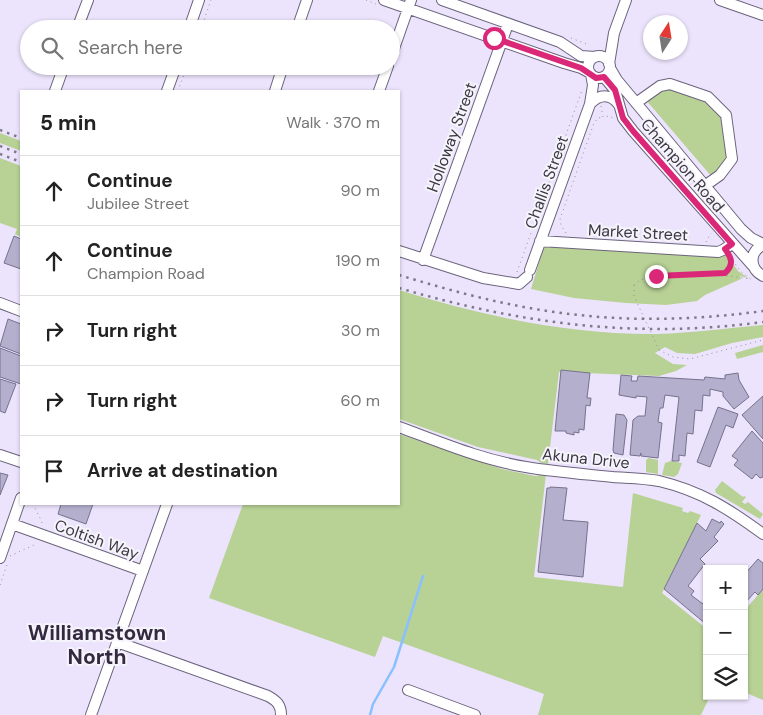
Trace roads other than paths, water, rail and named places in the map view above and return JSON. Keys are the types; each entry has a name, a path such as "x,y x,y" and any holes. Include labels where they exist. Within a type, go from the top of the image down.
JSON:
{"street":[{"path":"80,20 88,0"},
{"path":"192,20 199,0"},
{"path":"300,20 307,0"},
{"path":"383,3 410,4 501,41 581,68 596,78 606,71 604,58 581,56 560,42 442,0"},
{"name":"Challis Street","path":"423,260 483,278 518,284 528,274 590,104 606,71 614,33 626,0"},
{"path":"720,0 763,15"},
{"path":"400,32 410,4"},
{"name":"Holloway Street","path":"423,260 508,24"},
{"name":"Challis Street","path":"596,57 603,51 614,33"},
{"path":"590,73 589,64 596,57"},
{"name":"Champion Road","path":"606,71 617,80 745,233 763,245"},
{"name":"Champion Road","path":"606,71 615,90 623,118 729,246 763,276"},
{"name":"Challis Street","path":"590,73 593,83 590,104"},
{"path":"55,90 61,75"},
{"path":"167,90 173,75"},
{"path":"275,90 281,75"},
{"path":"379,90 385,75"},
{"path":"636,103 660,86 670,84 708,97 721,110 727,122 732,159 720,175 706,185"},
{"path":"590,104 598,97 608,96 614,98 619,105"},
{"name":"Market Street","path":"540,241 716,252 729,246"},
{"path":"753,266 752,258 754,253 763,245"},
{"path":"400,251 423,260"},
{"path":"0,303 20,311"},
{"name":"Akuna Drive","path":"400,427 503,463 573,473 657,481 677,486 726,508 763,534"},
{"path":"0,455 20,462"},
{"path":"0,558 20,501"},
{"path":"91,715 167,505"},
{"name":"Coltish Way","path":"12,524 143,571"},
{"path":"117,642 268,696 280,706 281,715"},
{"path":"408,690 474,715"},
{"path":"426,709 431,698"}],"waterway":[{"path":"370,715 373,704 394,667 423,576"}],"railway":[{"path":"0,130 20,138"},
{"path":"0,146 20,154"},
{"path":"0,154 20,162"},
{"path":"400,275 500,302 587,316 662,319 763,311"},
{"path":"400,288 490,311 579,325 669,329 763,322"}],"district":[{"name":"Williamstown North","path":"97,645"}]}
